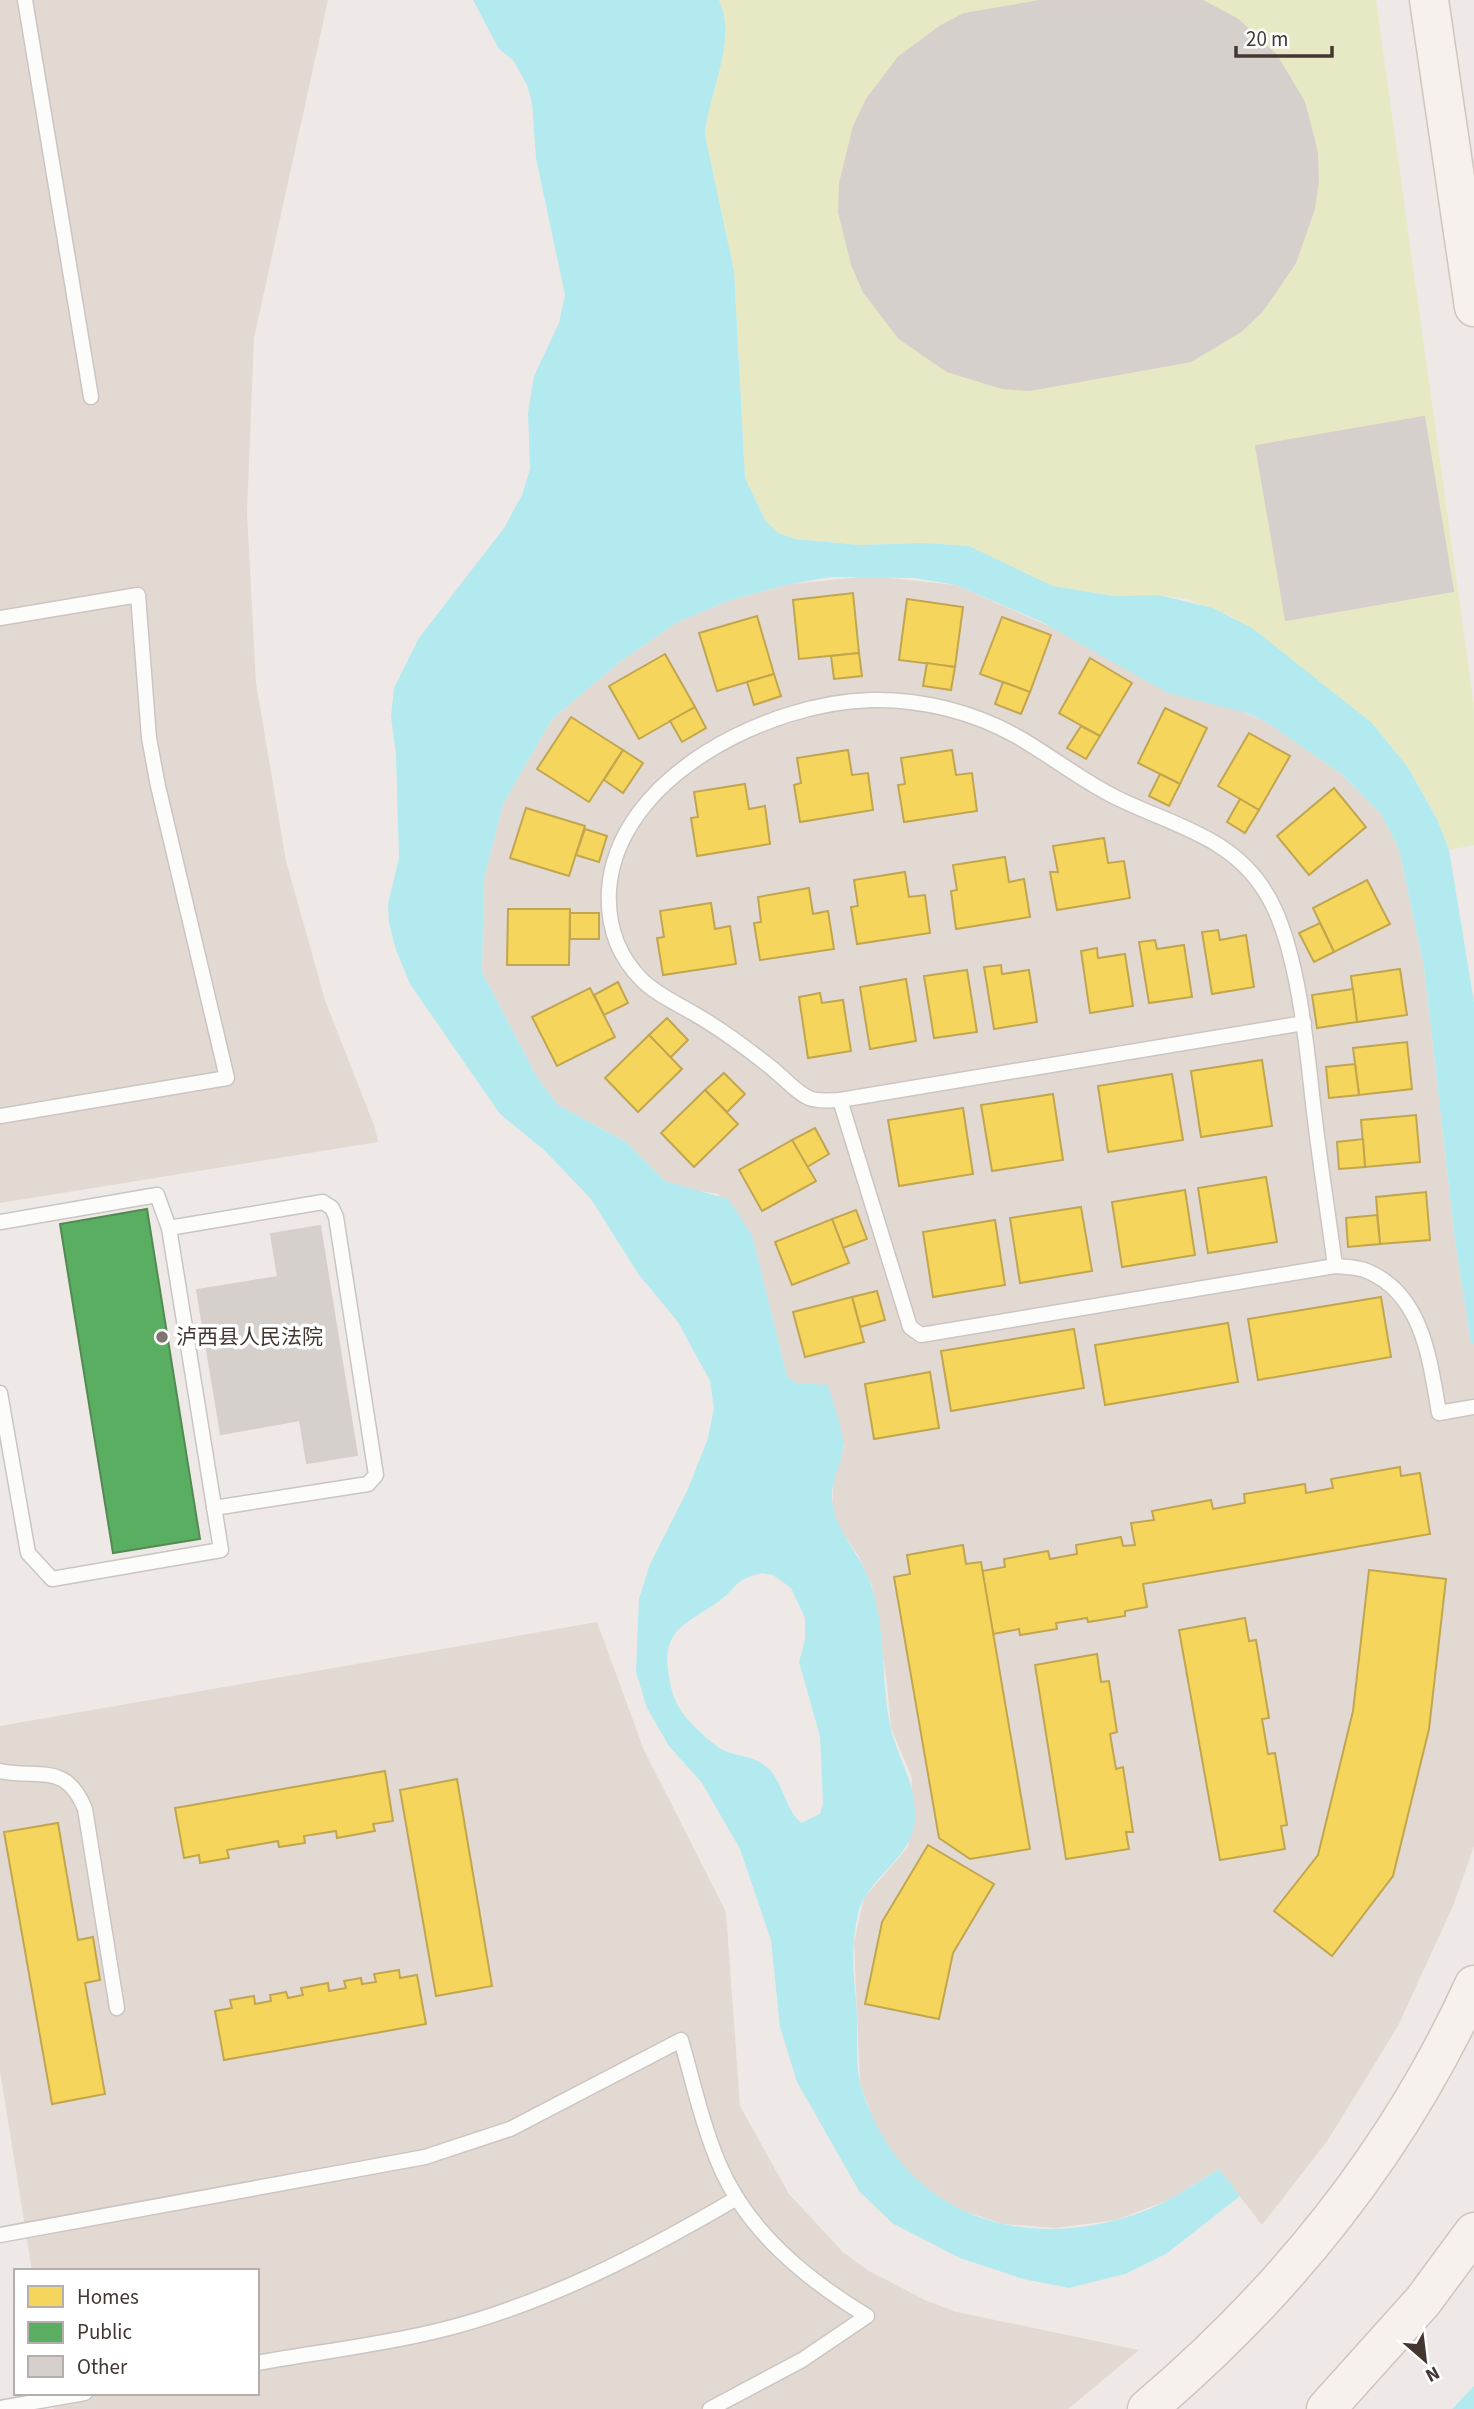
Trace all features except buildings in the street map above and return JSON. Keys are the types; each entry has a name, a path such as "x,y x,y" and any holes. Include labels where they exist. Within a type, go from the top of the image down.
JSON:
{"main road":[{"path":"1429,0 1474,307"},
{"path":"1147,2409 1231,2332 1327,2226 1408,2109 1474,1985"},
{"path":"1326,2409 1423,2301 1474,2232"}],"lane":[{"path":"25,0 91,397"},
{"path":"0,618 138,595 139,642 156,774 227,1078 0,1116"},
{"path":"1304,1023 840,1100 810,1099 707,1021 650,988 618,949 611,931 608,904 610,881 623,837 651,797 701,756 772,720 839,703 873,700 926,705 986,722 1018,738 1059,766 1115,798 1215,840 1236,856 1268,894 1278,915 1304,1023 1335,1266"},
{"path":"840,1100 910,1327 921,1335 1335,1266 1364,1269 1384,1279 1408,1305 1428,1352 1439,1413 1474,1407"},
{"path":"0,1222 157,1195 169,1228 221,1550 52,1579 28,1553 4,1441 0,1393"},
{"path":"169,1228 323,1202 332,1208 336,1217 376,1475 368,1484 214,1508"},
{"path":"0,1771 59,1776 78,1791 85,1809 117,2008"},
{"path":"0,2235 425,2157 510,2129 681,2040 710,2140 737,2198 768,2238 791,2261 823,2288 867,2316 802,2360 710,2409"},
{"path":"259,2363 441,2330 498,2312 607,2268 674,2235 737,2198"},
{"path":"0,2409 74,2395"}],"shaded area":[{"path":"0,0 328,0 254,338 247,512 256,683 286,861 325,1000 378,1142 0,1203"},
{"path":"871,576 956,585 1266,722 1343,775 1381,814 1399,849 1424,967 1455,1240 1471,1343 1474,1344 1474,1846 1453,1906 1398,2026 1328,2140 1262,2225 1219,2169 1171,2199 1116,2220 1056,2228 1002,2224 955,2208 931,2193 909,2174 889,2148 873,2120 860,2083 854,1942 864,1898 908,1847 912,1778 891,1728 872,1586 858,1555 839,1528 832,1507 834,1473 844,1447 807,1385 795,1383 787,1376 752,1236 718,1194 675,1187 665,1181 626,1142 558,1105 538,1079 482,972 484,879 503,804 552,719 617,664 676,623 730,600 790,584"},
{"path":"597,1622 644,1750 726,1912 740,2106 789,2194 843,2252 869,2271 927,2301 957,2312 1139,2350 1068,2409 54,2409 51,2395 259,2395 259,2269 32,2269 0,2071 0,1726"}],"green space":[{"path":"719,0 1376,0 1474,706 1474,845 1449,850 1437,819 1407,766 1372,723 1233,617 1187,599 1159,595 1114,596 1053,586 969,546 924,543 859,545 795,539 778,533 765,520 745,478 734,271 705,135 722,7"}],"water":[{"path":"473,0 719,0 724,16 724,50 705,135 734,271 745,478 765,520 778,533 795,539 859,545 924,543 969,546 1053,586 1114,596 1159,595 1213,608 1252,628 1372,723 1407,766 1437,819 1449,850 1474,1002 1474,1344 1471,1344 1455,1240 1424,967 1399,849 1381,814 1343,775 1266,722 1247,713 1168,693 1042,622 956,585 914,578 831,577 790,584 730,600 676,623 617,664 552,719 503,804 484,879 482,972 538,1079 558,1105 626,1142 665,1181 728,1199 752,1235 787,1376 796,1383 828,1385 843,1442 832,1502 837,1521 863,1566 876,1602 890,1725 908,1776 915,1810 911,1837 905,1848 871,1888 862,1903 854,1939 858,2069 861,2086 880,2131 905,2167 937,2195 973,2215 1014,2226 1057,2229 1102,2224 1157,2206 1219,2169 1240,2196 1166,2254 1125,2274 1069,2288 1023,2279 960,2258 892,2223 859,2191 797,2082 780,2027 771,1940 740,1849 702,1783 669,1746 647,1708 636,1672 639,1599 650,1564 688,1489 708,1438 714,1408 710,1381 678,1322 639,1275 591,1199 544,1150 500,1114 410,984 396,950 389,923 388,904 399,858 396,755 391,717 394,688 419,638 504,528 522,495 530,469 528,413 534,376 559,323 565,295 536,158 532,103 527,85 513,60 499,49","holes":["762,1573 773,1575 791,1588 805,1618 805,1640 799,1662 820,1736 823,1803 820,1814 801,1823 791,1811 769,1769 753,1759 721,1749 687,1719 676,1702 667,1662 671,1640 684,1625 722,1599 744,1579"]},
{"path":"1474,2386 1474,2409 1452,2409"}],"place":[{"name":"泸西县人民法院","path":"162,1337"}]}
